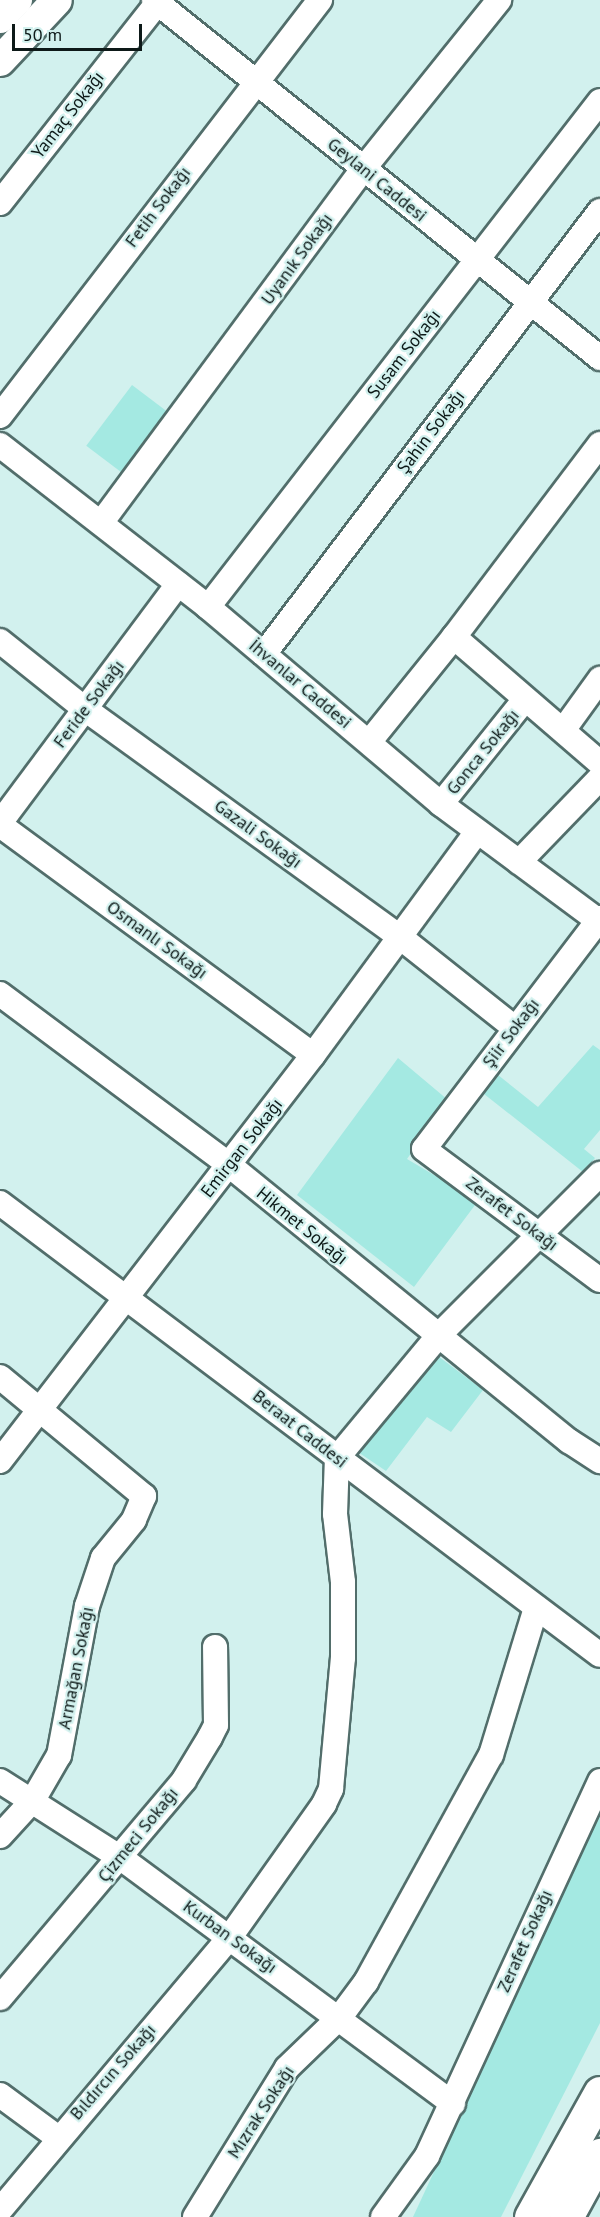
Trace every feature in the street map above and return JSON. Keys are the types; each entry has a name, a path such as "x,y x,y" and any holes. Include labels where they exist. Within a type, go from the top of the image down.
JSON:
{"highway":[{"path":"531,2217 600,2093"},
{"path":"566,2217 600,2155"}],"main road":[{"path":"0,18 16,0"},
{"path":"0,62 57,0"}],"street":[{"name":"Fetih Sokağı","path":"0,416 320,0"},
{"name":"Uyanık Sokağı","path":"101,523 363,168 499,0"},
{"name":"Geylani Caddesi","path":"157,1 255,83 600,358"},
{"name":"Yamaç Sokağı","path":"0,203 157,1"},
{"name":"Susam Sokağı","path":"208,607 600,101"},
{"name":"Şahin Sokağı","path":"264,654 529,302 600,212"},
{"path":"370,741 454,637 600,444"},
{"name":"İhvanlar Caddesi","path":"0,445 208,607 370,741 441,804 599,920"},
{"name":"Feride Sokağı","path":"0,824 178,584"},
{"path":"454,637 525,699 564,729 600,763"},
{"name":"Gazali Sokağı","path":"0,641 85,709 400,937 515,1028"},
{"path":"564,729 600,679"},
{"name":"Gonca Sokağı","path":"441,804 525,699"},
{"path":"519,862 600,778"},
{"name":"Osmanlı Sokağı","path":"0,824 313,1055"},
{"name":"Emirgan Sokağı","path":"0,1461 42,1410 313,1055 477,831"},
{"name":"Şiir Sokağı","path":"424,1149 599,920"},
{"name":"Hikmet Sokağı","path":"0,994 229,1165 439,1335 600,1461"},
{"name":"Zerafet Sokağı","path":"424,1149 600,1280"},
{"path":"337,1458 439,1335 541,1235 600,1173"},
{"name":"Beraat Caddesi","path":"4,1214 128,1296 337,1458 600,1655"},
{"path":"0,1377 42,1410"},
{"name":"Armağan Sokağı","path":"0,1836 33,1800 59,1755 87,1606 103,1558 134,1520 144,1496 42,1410"},
{"name":"Bıldırcın Sokağı","path":"0,2210 57,2138 230,1937 324,1804 331,1789 343,1658 343,1582 335,1514 337,1458"},
{"name":"Mızrak Sokağı","path":"195,2217 287,2068 340,2017 366,1982 491,1755 536,1608"},
{"name":"Çizmeci Sokağı","path":"0,1998 121,1858 184,1780 216,1725 215,1647"},
{"name":"Kurban Sokağı","path":"0,1781 121,1858 340,2017 453,2104"},
{"name":"Zerafet Sokağı","path":"383,2217 427,2156 453,2104 600,1781"},
{"path":"0,2096 57,2138"}],"shaded area":[{"path":"132,385 169,413 123,473 86,446"},
{"path":"593,1045 600,1050 600,1130 584,1149 595,1158 583,1172 479,1090 493,1071 538,1107"},
{"path":"398,1058 448,1100 407,1159 478,1201 414,1287 297,1195"},
{"path":"434,1353 483,1390 451,1432 427,1417 386,1471 355,1450"},
{"path":"600,1814 600,2023 501,2217 413,2217"}]}
